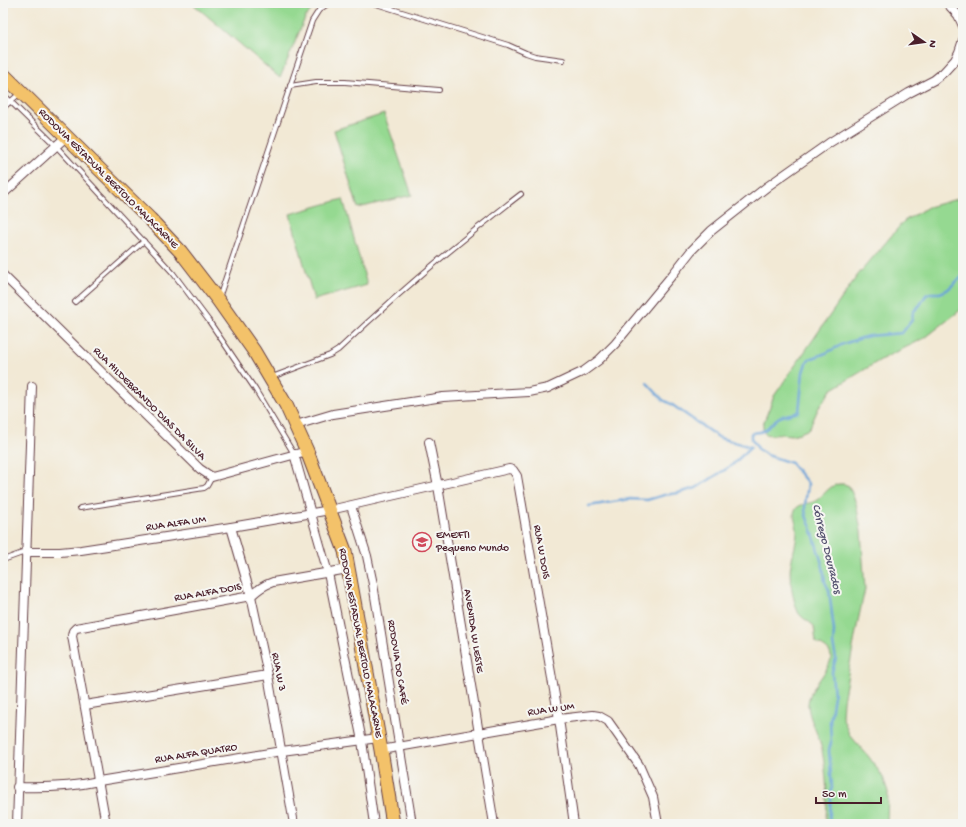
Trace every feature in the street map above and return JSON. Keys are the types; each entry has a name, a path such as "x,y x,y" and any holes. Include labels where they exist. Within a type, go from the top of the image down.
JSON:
{"main road":[{"name":"RODOVIA ESTADUAL BERTOLO MALACARNE","path":"3,74 67,136 181,252 218,300 254,352 286,405 307,451 345,551 393,824"}],"street":[{"path":"947,3 958,15 963,26"},
{"path":"296,425 333,414 443,397 529,392 548,388 584,370 599,360 615,344 691,251 711,231 768,186 829,143 909,93 934,80 955,60 963,40"},
{"path":"3,194 67,136"},
{"name":"RUA HILDEBRANDO DIAS DA SILVA","path":"3,275 179,450 200,469 212,477"},
{"path":"17,824 25,552 32,386"},
{"name":"AVENIDA W LESTE","path":"429,442 438,486 494,824"},
{"path":"212,477 307,451"},
{"path":"294,454 328,573 362,741 374,824"},
{"name":"RUA W DOIS","path":"330,510 509,469 515,472 559,720 574,824"},
{"name":"RODOVIA DO CAFÉ","path":"350,506 367,556 373,584 412,824"},
{"name":"RUA ALFA UM","path":"25,552 60,552 81,550 232,527 330,510"},
{"name":"RUA W 3","path":"232,527 251,596 268,675 294,824"},
{"name":"RUA ALFA DOIS","path":"85,705 72,636 73,631 76,628 251,596 265,584 348,569"},
{"path":"106,824 85,705 268,675"},
{"name":"RUA W UM","path":"379,744 399,747 559,720 593,715 599,716 608,721 639,765 652,797 658,824"},
{"name":"RUA ALFA QUATRO","path":"17,787 51,788 80,785 282,751 362,741 379,744"}],"lane":[{"path":"218,300 312,21 319,10 329,3"},
{"path":"373,3 508,45 526,53 563,60"},
{"path":"290,86 316,82 345,82 396,85 440,90"},
{"path":"3,108 21,92"},
{"path":"3,94 56,146 173,273 209,321 255,389 294,454"},
{"path":"270,378 330,355 338,350 406,286 521,194"},
{"path":"74,302 144,241"},
{"path":"80,508 204,488 207,486 212,477"},
{"path":"3,560 25,552"}],"green space":[{"path":"192,3 317,3 305,18 280,78"},
{"path":"384,114 412,195 358,208 334,130"},
{"path":"963,190 963,308 925,338 882,359 831,390 818,409 810,427 807,430 791,435 765,434 763,424 774,396 857,276 904,221 928,207 957,199"},
{"path":"343,199 367,285 314,300 290,214"},
{"path":"838,484 849,486 856,503 861,531 865,589 843,701 842,716 849,734 869,757 883,777 888,792 887,824 825,824 827,794 824,761 820,742 811,719 808,705 812,691 826,671 831,658 829,651 816,642 814,626 798,612 794,601 790,569 797,535 794,515 795,510 797,507 817,500 829,489"}],"waterway":[{"name":"Córrego Dourados","path":"829,824 832,787 829,750 831,743 830,721 834,696 832,672 836,658 833,644 834,631 829,590 825,582 823,567 805,510 808,484 791,463 767,455 759,450 751,438 751,434 765,430 780,417 799,412 803,372 806,363 810,359 843,344 868,336 902,333 912,320 913,312 920,305 926,295 931,293 940,293 947,290 963,276"},
{"path":"647,383 663,400 720,438 751,447"},
{"path":"589,506 630,499 647,500 696,488 731,466 751,447"}],"place":[{"name":"EMEFTI Pequeno Mundo","path":"422,542"}]}
